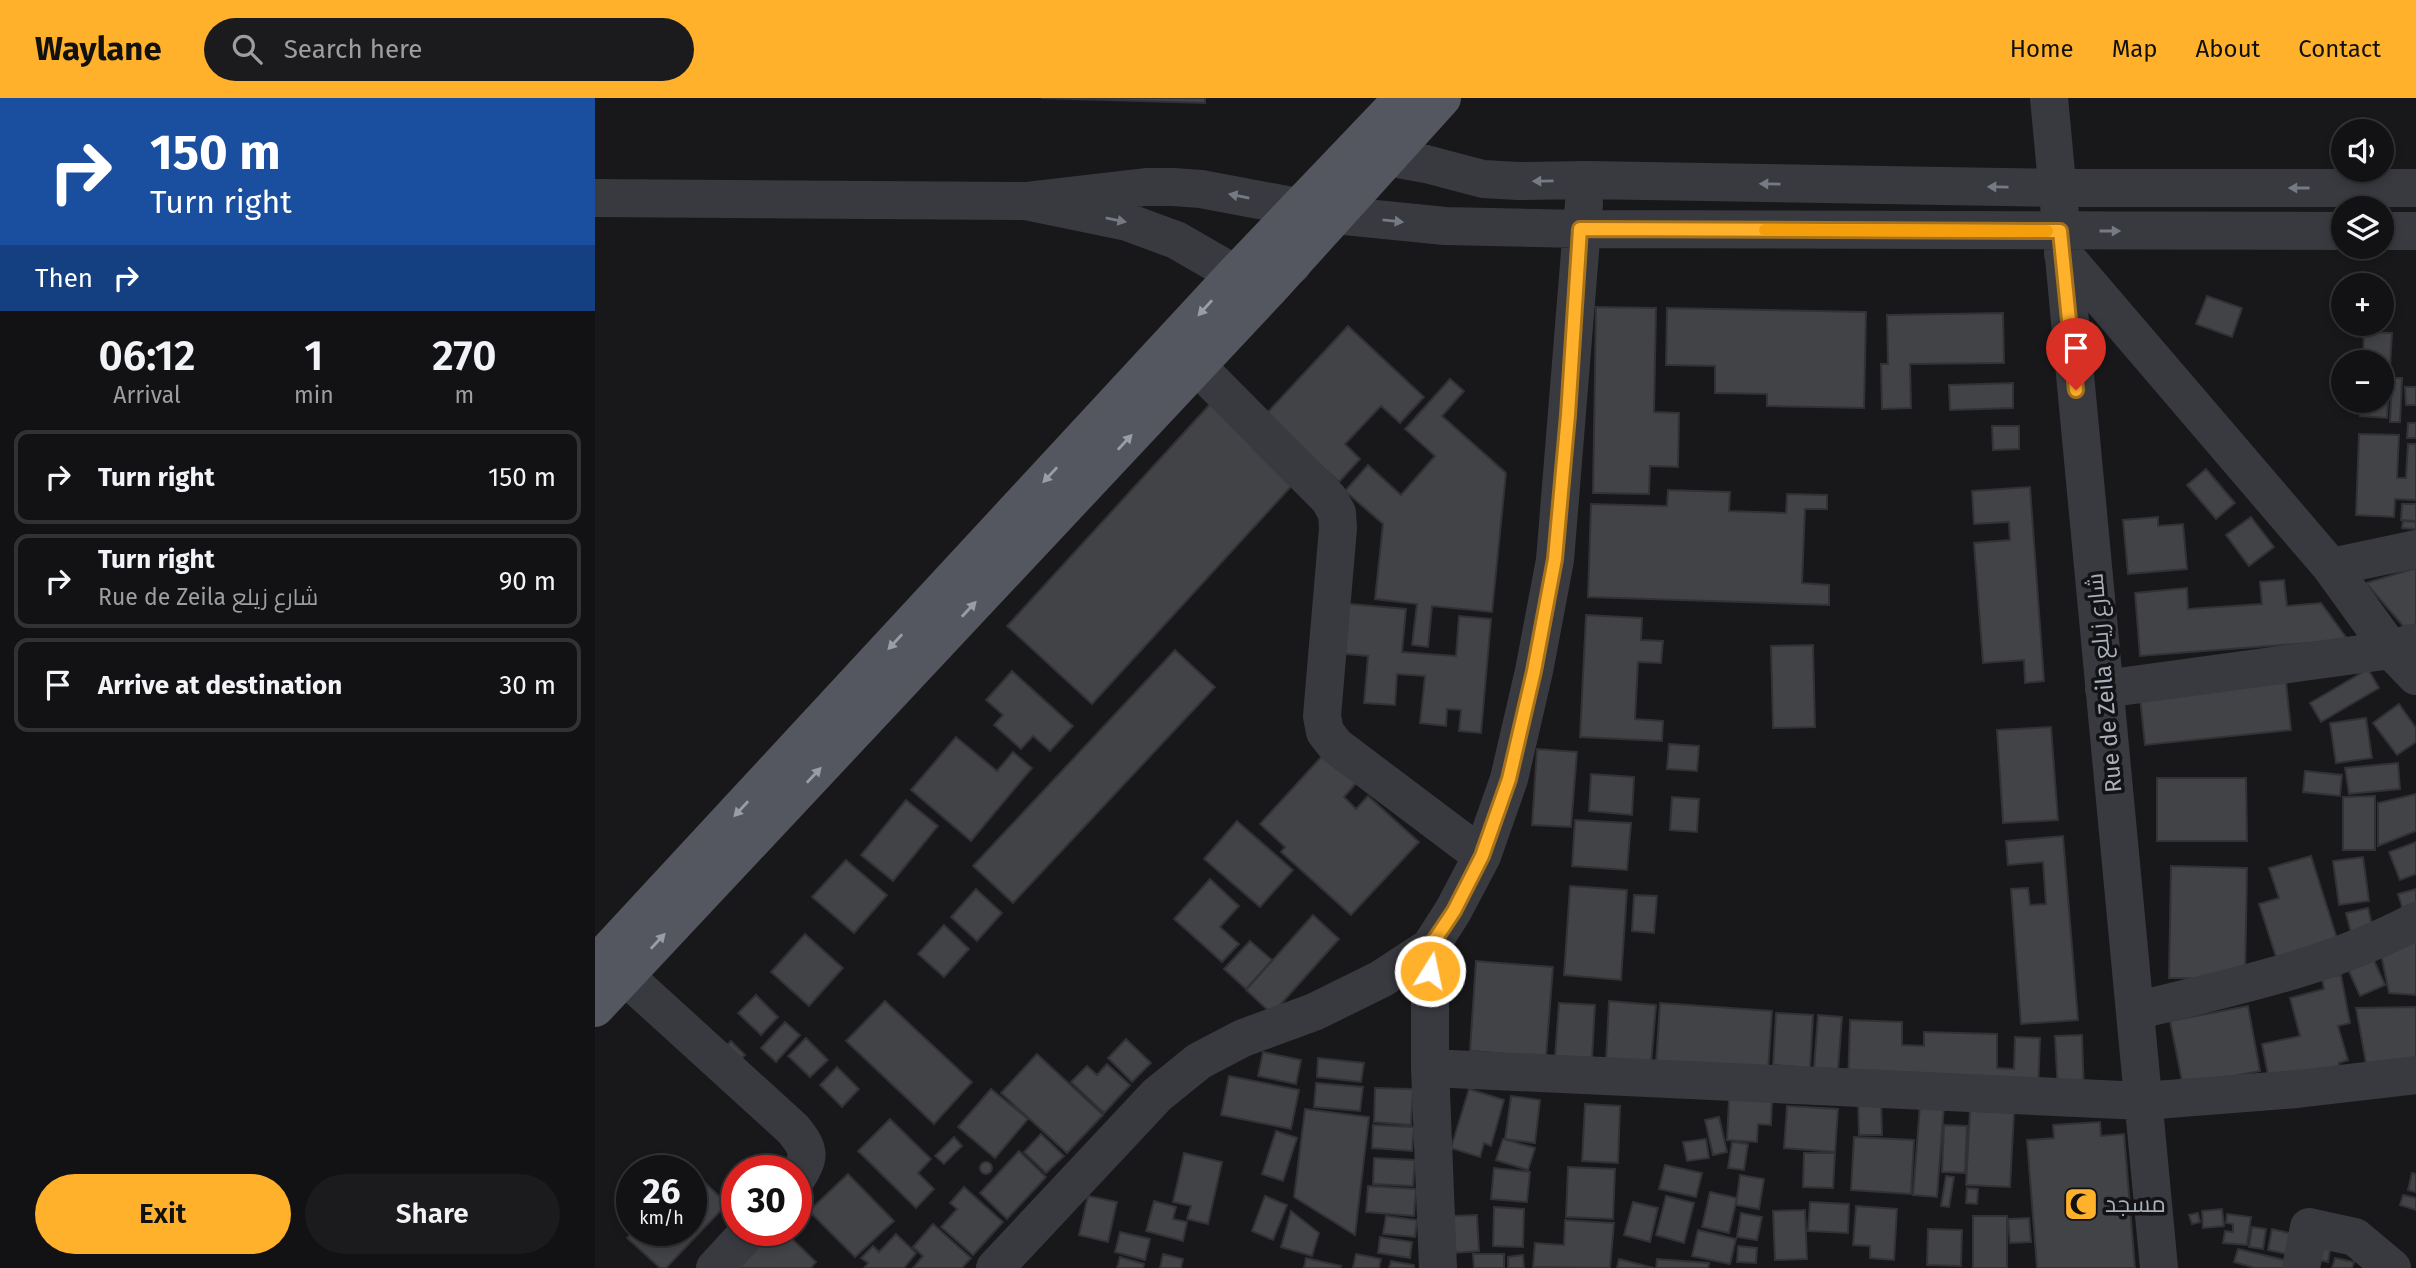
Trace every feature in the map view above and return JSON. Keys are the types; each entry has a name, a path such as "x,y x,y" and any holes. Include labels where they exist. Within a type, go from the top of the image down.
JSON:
{"main road":[{"path":"1186,354 1235,274 1319,201 1403,98"},
{"path":"1387,157 1442,98"},
{"path":"595,1008 607,967 1186,354 1291,265"}],"street":[{"name":"Rue de Zeila شارع زيلع","path":"2049,98 2159,1268"},
{"path":"1025,201 1127,222 1176,240 1235,274 1291,265 1319,201 1387,157 1483,179 1518,181 2057,188 2416,188"},
{"path":"995,1268 1157,1095 1199,1061 1243,1038 1314,1012 1381,979 1430,947 1454,911 1482,856 1509,779 1534,671 1555,559 1580,229 1587,180"},
{"path":"595,198 1025,201 1146,187 1173,187 1319,201 1445,226 2062,243 2331,232"},
{"path":"2394,231 2416,231"},
{"path":"2062,243 2408,656"},
{"path":"1186,354 1329,499 1337,513 1337,546 1322,716 1325,732 1336,746 1482,856"},
{"path":"2331,567 2416,549"},
{"path":"2104,689 2408,656"},
{"path":"2135,1011 2308,967 2379,941 2416,921"},
{"path":"1430,947 1430,1068 1438,1268"},
{"path":"607,967 793,1129 807,1146 807,1155"},
{"path":"1430,1068 2143,1101 2297,1089 2416,1074"},
{"path":"2301,1268 2309,1227 2355,1237 2392,1268"},
{"path":"715,1268 735,1246"}],"building":[{"path":"1041,98 1205,98 1205,103"},
{"path":"2207,296 2242,308 2232,337 2196,324"},
{"path":"1596,307 1656,308 1654,412 1679,413 1678,467 1650,466 1649,494 1593,493"},
{"path":"1667,308 1866,312 1864,408 1767,406 1767,394 1715,393 1715,366 1666,365"},
{"path":"2003,313 2004,363 1910,364 1911,408 1882,409 1881,364 1888,364 1887,315"},
{"path":"1348,326 1424,397 1400,423 1381,406 1345,444 1360,459 1339,482 1265,415"},
{"path":"2364,336 2392,336 2391,350 2363,350"},
{"path":"2394,378 2402,378 2400,422 2390,422 2390,413 2394,413"},
{"path":"1450,379 1464,391 1442,416 1506,473 1492,612 1432,606 1428,647 1412,645 1417,604 1375,599 1383,524 1345,491 1368,465 1401,495 1435,456 1405,429"},
{"path":"2013,383 2013,408 1950,410 1949,385"},
{"path":"2405,387 2416,387 2416,405 2406,405"},
{"path":"1212,402 1297,480 1092,704 1007,626"},
{"path":"2360,413 2387,413 2387,418 2360,416"},
{"path":"2408,423 2416,423 2416,438 2407,438"},
{"path":"1992,426 2019,426 2019,449 1993,450"},
{"path":"2359,434 2399,435 2397,478 2406,478 2408,444 2416,444 2416,500 2395,499 2394,517 2356,515"},
{"path":"2206,469 2235,503 2216,519 2187,485"},
{"path":"2030,487 2044,681 2025,683 2024,660 1983,663 1974,543 2010,540 2009,522 1974,524 1972,491"},
{"path":"1668,490 1730,492 1729,511 1786,513 1787,494 1827,495 1827,509 1805,509 1802,583 1829,585 1829,605 1588,597 1591,504 1667,506"},
{"path":"2402,504 2416,504 2416,521 2401,520"},
{"path":"2158,517 2158,526 2183,524 2187,569 2128,574 2123,520"},
{"path":"2251,517 2274,547 2249,566 2226,535"},
{"path":"2403,521 2416,522 2416,529 2402,528"},
{"path":"2416,568 2416,624 2405,628 2366,583"},
{"path":"2284,580 2287,606 2321,603 2348,640 2140,656 2135,593 2187,588 2188,609 2262,604 2260,582"},
{"path":"1339,603 1406,609 1402,652 1456,656 1459,616 1491,619 1481,733 1459,731 1461,710 1447,709 1446,726 1420,723 1425,676 1397,674 1395,705 1364,703 1368,656 1335,653"},
{"path":"1586,615 1642,618 1641,640 1663,641 1661,663 1638,662 1635,719 1663,721 1662,741 1580,737"},
{"path":"1813,645 1815,727 1773,728 1771,646"},
{"path":"1175,650 1215,687 1013,903 973,866"},
{"path":"2368,669 2379,688 2321,722 2310,703"},
{"path":"1012,671 1073,726 1050,751 1033,736 1021,749 994,725 1003,715 986,700"},
{"path":"2286,682 2291,730 2145,745 2140,698"},
{"path":"2399,704 2416,728 2416,742 2397,755 2373,723"},
{"path":"2366,718 2372,758 2336,763 2330,723"},
{"path":"2051,727 2058,820 2003,823 1997,730"},
{"path":"956,737 997,771 1013,752 1032,768 971,841 911,790"},
{"path":"1669,744 1699,746 1697,771 1667,769"},
{"path":"1537,749 1577,752 1571,827 1532,825"},
{"path":"1324,754 1356,783 1344,797 1356,809 1368,796 1419,842 1351,915 1281,852 1285,847 1260,824"},
{"path":"2398,763 2400,789 2349,794 2345,768"},
{"path":"2305,771 2342,775 2340,796 2303,792"},
{"path":"1591,774 1634,777 1632,815 1589,811"},
{"path":"2157,778 2246,778 2247,841 2157,841"},
{"path":"2416,794 2416,831 2378,846 2378,803"},
{"path":"2375,796 2375,850 2343,850 2343,797"},
{"path":"1672,797 1699,799 1697,832 1670,830"},
{"path":"906,800 938,826 893,881 861,855"},
{"path":"1575,820 1631,823 1627,870 1572,866"},
{"path":"1237,821 1293,870 1260,907 1204,859"},
{"path":"2063,836 2078,1020 2021,1024 2011,889 2028,888 2030,905 2046,904 2043,862 2008,865 2006,841"},
{"path":"2416,842 2416,874 2400,880 2389,852"},
{"path":"2311,856 2339,945 2278,963 2259,904 2279,898 2269,868"},
{"path":"2363,857 2369,901 2339,905 2333,861"},
{"path":"846,860 887,895 854,933 812,897"},
{"path":"2171,866 2247,868 2245,979 2169,978"},
{"path":"1210,879 1239,906 1220,927 1239,944 1222,962 1174,919"},
{"path":"1570,886 1627,890 1621,980 1564,975"},
{"path":"976,889 1002,913 977,941 951,917"},
{"path":"2416,889 2416,913 2405,916 2398,894"},
{"path":"1634,895 1657,896 1654,933 1632,931"},
{"path":"2368,908 2374,933 2352,937 2346,913"},
{"path":"1313,915 1339,939 1272,1014 1246,990"},
{"path":"944,925 969,949 944,977 918,954"},
{"path":"805,934 843,968 809,1006 771,972"},
{"path":"2416,935 2416,995 2389,993 2380,949"},
{"path":"1250,941 1272,960 1246,989 1224,969"},
{"path":"2373,958 2385,985 2360,996 2348,969"},
{"path":"1476,961 1553,967 1546,1057 1470,1051"},
{"path":"2341,975 2350,1023 2338,1026 2348,1060 2339,1063 2339,1066 2269,1080 2262,1044 2300,1036 2290,998 2324,989 2322,978"},
{"path":"756,995 778,1017 761,1035 738,1013"},
{"path":"885,1001 972,1082 934,1124 846,1041"},
{"path":"1609,1001 1656,1005 1651,1064 1606,1061"},
{"path":"1559,1003 1595,1005 1592,1059 1555,1057"},
{"path":"1660,1003 1772,1011 1768,1071 1656,1063"},
{"path":"2248,1006 2260,1071 2183,1086 2170,1021"},
{"path":"2416,1007 2416,1066 2367,1069 2356,1008"},
{"path":"1776,1013 1813,1015 1810,1068 1773,1065"},
{"path":"1818,1015 1842,1017 1838,1070 1814,1068"},
{"path":"1850,1020 1902,1022 1902,1045 1924,1046 1924,1032 1997,1034 1997,1068 2014,1069 2015,1037 2040,1038 2038,1092 1848,1086"},
{"path":"785,1022 800,1035 776,1062 761,1048"},
{"path":"2082,1035 2084,1094 2058,1095 2055,1036"},
{"path":"806,1038 828,1060 810,1077 788,1056"},
{"path":"1126,1039 1151,1063 1132,1082 1108,1058"},
{"path":"731,1041 745,1055 735,1065 721,1051"},
{"path":"1263,1052 1301,1060 1296,1084 1258,1076"},
{"path":"1037,1054 1103,1115 1067,1153 1001,1093"},
{"path":"1318,1058 1364,1063 1361,1082 1317,1077"},
{"path":"1107,1064 1130,1085 1104,1113 1071,1082 1087,1066 1097,1075"},
{"path":"837,1067 859,1089 842,1107 820,1085"},
{"path":"1229,1076 1299,1090 1291,1129 1221,1115"},
{"path":"1316,1083 1363,1087 1360,1111 1314,1107"},
{"path":"1375,1088 1413,1089 1411,1125 1374,1122"},
{"path":"991,1089 1028,1119 995,1158 958,1127"},
{"path":"1469,1089 1504,1100 1491,1146 1484,1143 1480,1157 1451,1148"},
{"path":"1511,1096 1540,1100 1535,1143 1505,1139"},
{"path":"1881,1097 1882,1135 1859,1135 1858,1098"},
{"path":"1729,1099 1772,1101 1771,1125 1758,1124 1757,1142 1727,1140"},
{"path":"1585,1104 1620,1106 1618,1163 1582,1161"},
{"path":"1920,1105 1944,1106 1937,1197 1913,1195"},
{"path":"1787,1106 1838,1109 1835,1152 1784,1148"},
{"path":"1305,1109 1369,1117 1355,1235 1294,1197"},
{"path":"1970,1110 2014,1113 2010,1187 1966,1185"},
{"path":"1719,1117 1727,1152 1713,1155 1705,1120"},
{"path":"890,1119 931,1159 918,1173 934,1189 916,1208 858,1151"},
{"name":"مسجد","path":"2100,1122 2101,1136 2124,1134 2135,1268 2037,1268 2027,1140 2054,1138 2053,1125"},
{"path":"1373,1125 1414,1127 1412,1151 1372,1148"},
{"path":"1944,1125 1967,1126 1965,1173 1942,1172"},
{"path":"1276,1131 1297,1138 1283,1181 1262,1174"},
{"path":"1041,1134 1064,1156 1046,1173 1024,1152"},
{"path":"954,1137 962,1146 944,1164 935,1156"},
{"path":"1854,1137 1914,1140 1911,1194 1851,1190"},
{"path":"1503,1139 1535,1148 1528,1170 1496,1160"},
{"path":"1706,1139 1709,1158 1687,1161 1683,1142"},
{"path":"1732,1142 1748,1144 1744,1170 1728,1168"},
{"path":"1019,1151 1046,1177 1007,1219 980,1193"},
{"path":"1184,1153 1222,1162 1208,1224 1187,1219 1191,1206 1173,1202"},
{"path":"1804,1153 1835,1153 1833,1188 1803,1187"},
{"path":"1374,1158 1415,1160 1413,1186 1373,1184"},
{"path":"981,1163 991,1163 991,1173 981,1173"},
{"path":"1665,1165 1702,1173 1696,1197 1659,1189"},
{"path":"1568,1167 1615,1169 1613,1219 1566,1217"},
{"path":"1494,1168 1530,1172 1527,1202 1491,1199"},
{"path":"2412,1173 2416,1174 2416,1192 2408,1190"},
{"path":"848,1174 894,1221 855,1257 812,1214 812,1208"},
{"path":"1740,1175 1764,1179 1759,1209 1736,1205"},
{"path":"1946,1176 1954,1177 1949,1207 1941,1206"},
{"path":"707,1185 721,1198 721,1210 707,1225"},
{"path":"1368,1186 1416,1189 1414,1216 1366,1212"},
{"path":"964,1187 1003,1222 973,1255 941,1227 957,1209 950,1203"},
{"path":"1967,1188 1978,1189 1977,1204 1966,1203"},
{"path":"1710,1192 1737,1198 1729,1233 1702,1227"},
{"path":"2403,1195 2416,1198 2416,1210 2400,1205"},
{"path":"1088,1196 1117,1202 1108,1242 1079,1235"},
{"path":"1265,1196 1287,1205 1273,1240 1252,1231"},
{"path":"1666,1196 1694,1203 1684,1243 1656,1235"},
{"path":"1154,1201 1176,1207 1173,1219 1187,1222 1183,1241 1146,1231"},
{"path":"1633,1202 1658,1208 1650,1242 1624,1235"},
{"path":"1810,1202 1849,1204 1848,1233 1808,1231"},
{"path":"1856,1206 1897,1209 1894,1260 1870,1258 1870,1246 1853,1245"},
{"path":"1494,1207 1524,1209 1523,1247 1493,1246"},
{"path":"2222,1209 2224,1226 2203,1228 2202,1211"},
{"path":"1805,1210 1807,1259 1775,1260 1773,1211"},
{"path":"1291,1211 1319,1233 1312,1256 1281,1247"},
{"path":"1741,1213 1762,1217 1757,1240 1737,1237"},
{"path":"2198,1213 2200,1222 2192,1224 2189,1215"},
{"path":"2227,1214 2251,1217 2247,1245 2223,1243 2225,1231 2233,1232 2233,1224 2226,1223"},
{"path":"1477,1215 1479,1251 1453,1253 1451,1216"},
{"path":"1386,1216 1417,1220 1415,1237 1383,1234"},
{"path":"1973,1216 2007,1216 2007,1268 1973,1268"},
{"path":"2029,1218 2031,1242 2010,1243 2008,1219"},
{"path":"1565,1220 1614,1223 1610,1268 1533,1267 1535,1243 1564,1245"},
{"path":"933,1224 971,1258 962,1268 913,1268 923,1256 913,1247"},
{"path":"2252,1227 2266,1229 2263,1249 2249,1247"},
{"path":"1928,1229 1962,1230 1961,1266 1927,1265"},
{"path":"2272,1229 2305,1237 2301,1257 2268,1250"},
{"path":"1698,1230 1736,1239 1730,1264 1692,1256"},
{"path":"1120,1232 1150,1239 1145,1260 1115,1252"},
{"path":"896,1234 916,1253 904,1268 864,1268 868,1263 861,1258 873,1246 879,1252"},
{"path":"1380,1237 1412,1242 1410,1258 1378,1253"},
{"path":"2331,1244 2328,1262 2310,1258"},
{"path":"636,1246 687,1246 666,1268 660,1268"},
{"path":"752,1246 800,1246 816,1262 811,1268 731,1268"},
{"path":"1738,1246 1757,1248 1756,1263 1737,1262"},
{"path":"2238,1249 2297,1263 2296,1268 2255,1268 2234,1262"},
{"path":"1163,1254 1183,1259 1181,1268 1160,1268"},
{"path":"1356,1254 1381,1259 1379,1268 1353,1268"},
{"path":"1473,1254 1504,1254 1504,1268 1474,1268"},
{"path":"1523,1255 1524,1268 1508,1268 1508,1257"},
{"path":"1120,1257 1144,1264 1143,1268 1117,1268"},
{"path":"1306,1258 1341,1266 1304,1268"},
{"path":"2335,1258 2354,1262 2352,1268 2332,1268"},
{"path":"1619,1259 1654,1268 1617,1268"},
{"path":"1657,1259 1709,1263 1708,1268 1656,1268"},
{"path":"1391,1261 1414,1265 1414,1268 1389,1268"}],"slow traffic":[{"path":"1765,230 2047,231"}],"place":[{"name":"مسجد","path":"2081,1204"}],"route":[{"path":"1430,971 1430,947 1454,911 1482,856 1509,779 1534,671 1555,559 1580,229 2060,231 2076,390"}]}
